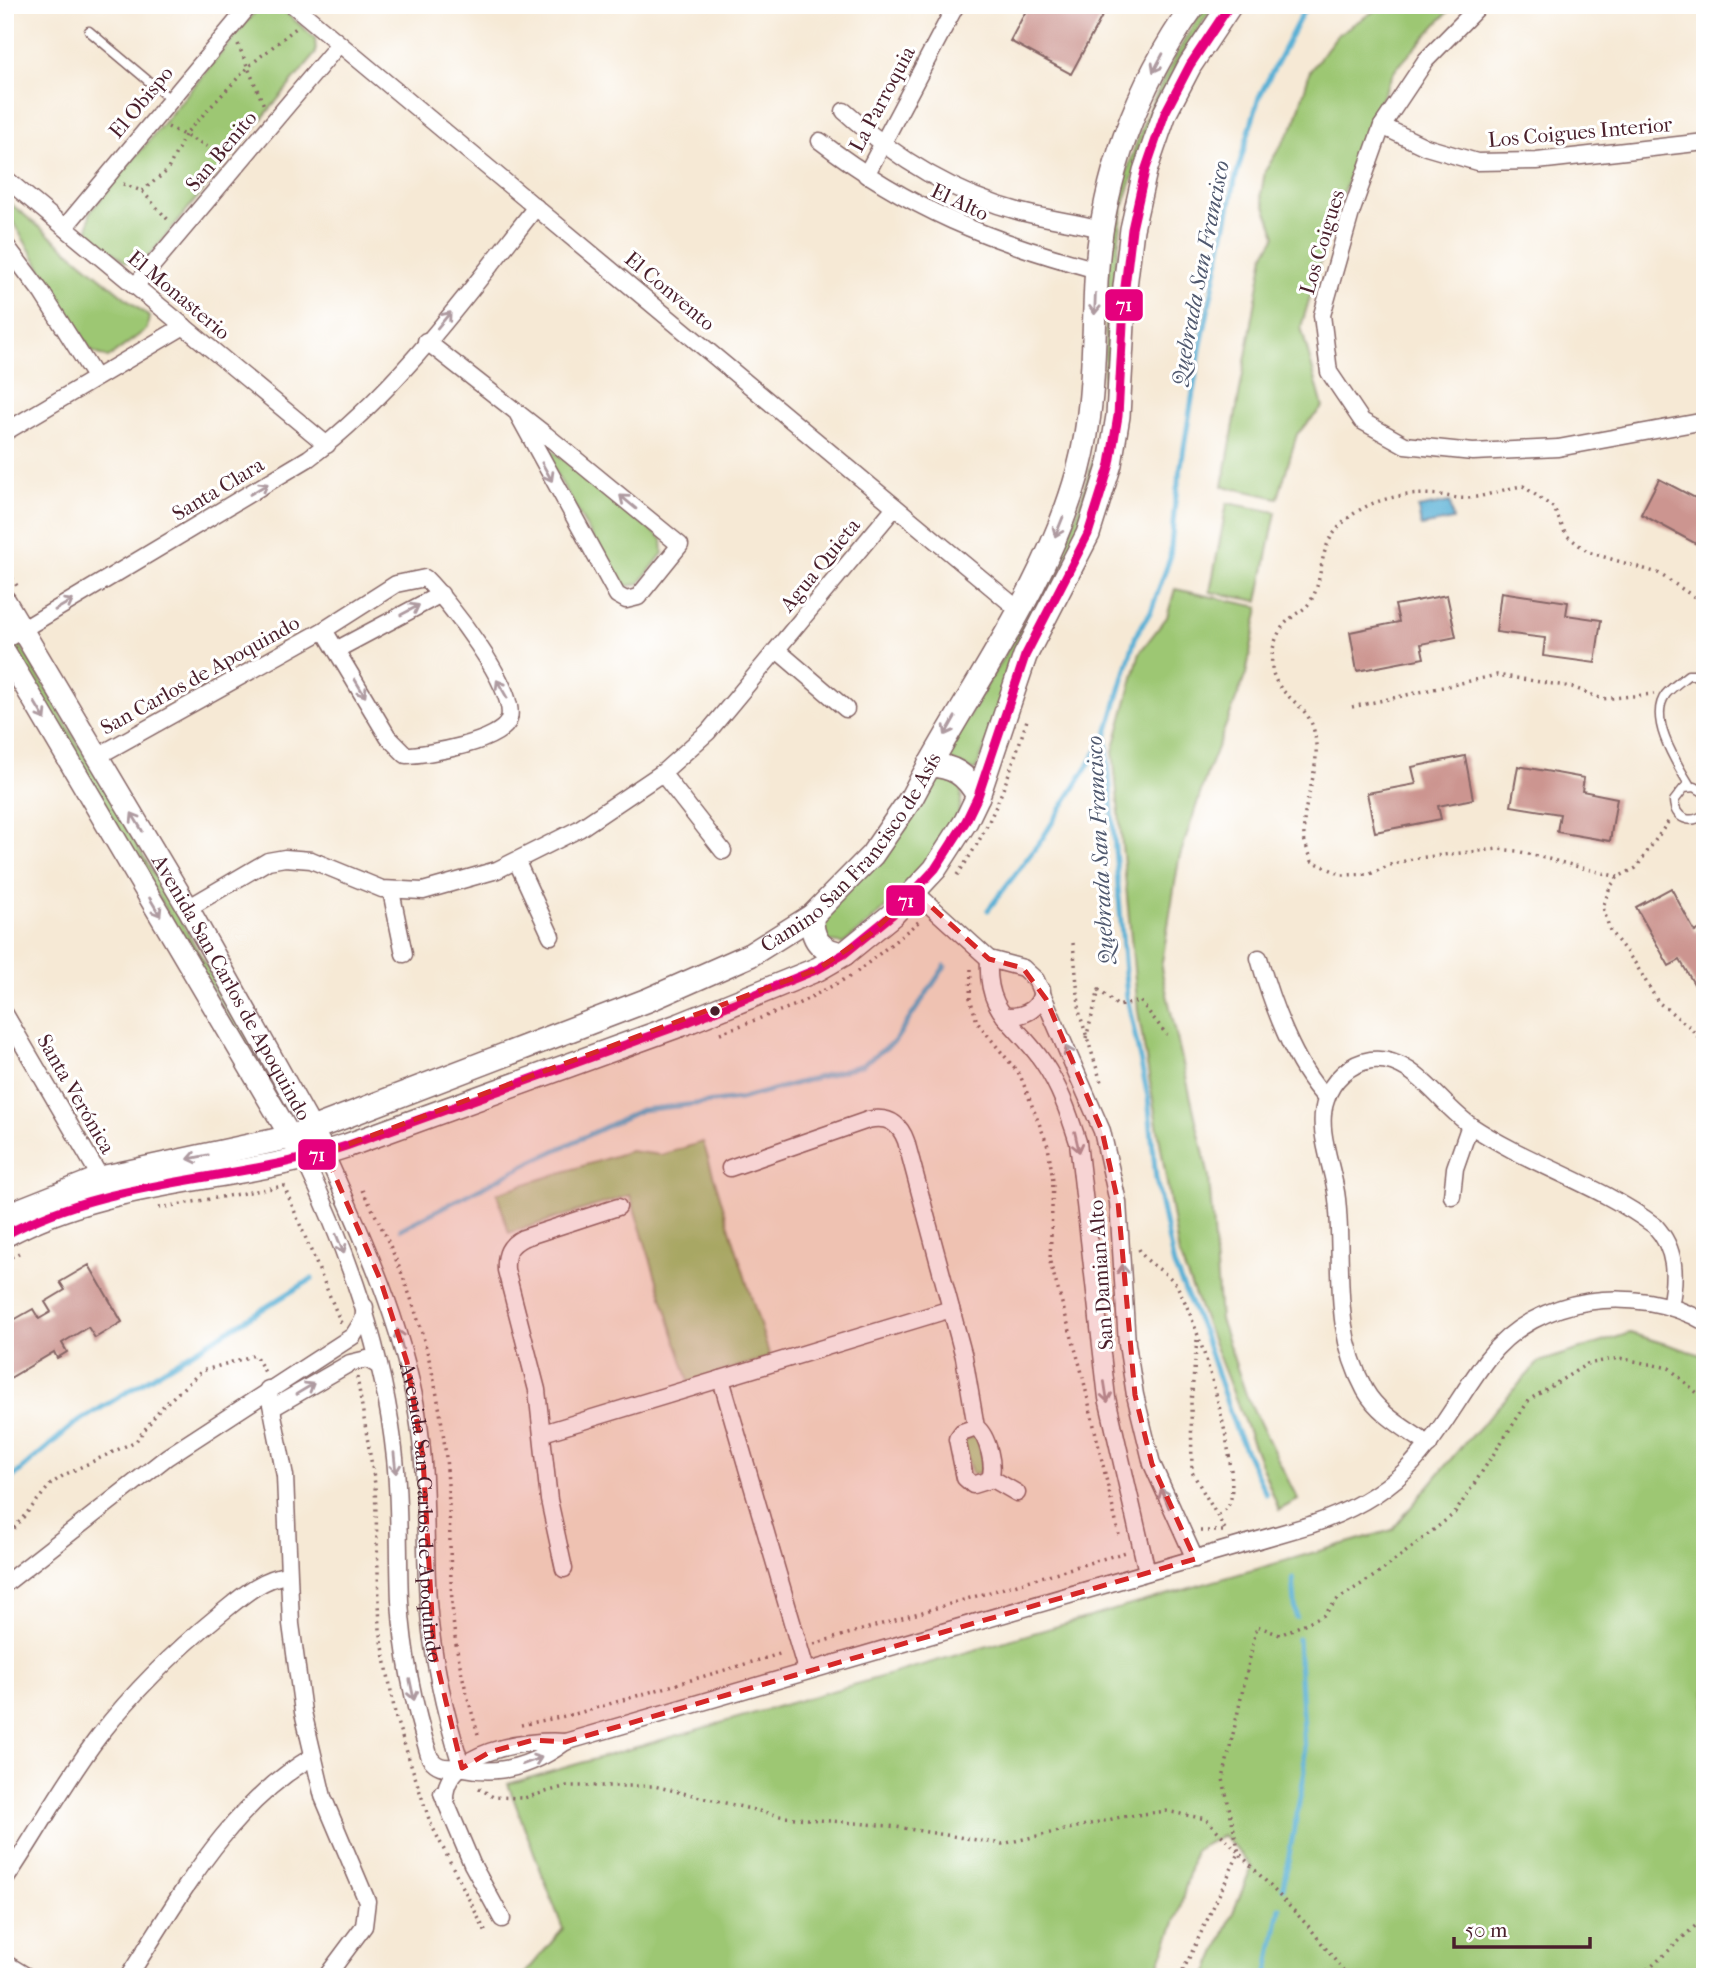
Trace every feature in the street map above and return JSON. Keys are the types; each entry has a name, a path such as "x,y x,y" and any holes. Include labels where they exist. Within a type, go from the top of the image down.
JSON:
{"main road":[{"name":"Camino San Francisco de Asís","path":"5,1216 313,1129 611,1014 750,955 812,916 879,846 912,797 1019,610 1061,523 1090,423 1101,229 1120,149 1140,98 1176,29 1194,5"},
{"name":"Camino San Francisco de Asís","path":"5,1236 105,1187 314,1156 626,1044 770,989 844,954 894,914 915,892 951,845 978,796 1025,656 1088,534 1110,464 1118,416 1125,287 1132,229 1145,171 1165,113 1190,65 1230,5"},
{"path":"929,765 959,771 970,782 978,796"},
{"path":"812,916 811,931 818,944 830,952 844,954"},
{"path":"611,1014 626,1044"}],"street":[{"name":"El Obispo","path":"65,227 250,5"},
{"name":"El Convento","path":"293,5 1019,610"},
{"name":"La Parroquia","path":"866,175 956,5"},
{"name":"Los Coigues","path":"1480,5 1426,60 1382,126 1351,213 1322,315 1329,372 1362,421 1405,445 1473,452 1558,448 1705,421"},
{"name":"San Benito","path":"135,286 339,44"},
{"name":"El Alto","path":"844,111 882,143 934,177 991,203 1101,229"},
{"name":"Los Coigues Interior","path":"1382,126 1426,147 1478,162 1536,161 1705,142"},
{"name":"El Alto","path":"820,141 866,175 960,226 1036,254 1097,270"},
{"name":"El Monasterio","path":"5,178 327,445"},
{"name":"Santa Clara","path":"14,635 327,445 372,406 536,208"},
{"path":"5,244 42,293 95,377"},
{"path":"5,432 184,326"},
{"path":"426,341 516,411 680,545 638,597 626,600 617,595 516,411"},
{"name":"Agua Quieta","path":"188,908 258,865 285,858 311,860 391,891 412,892 446,886 517,862 579,830 662,774 708,732 895,506"},
{"name":"San Carlos de Apoquindo","path":"97,756 324,630 409,579 425,578 465,623 509,700 511,716 507,724 477,741 425,755 406,755 388,737 324,630"},
{"path":"336,650 441,594"},
{"name":"Avenida San Carlos de Apoquindo","path":"5,601 14,635 97,756 188,908 313,1129 314,1156 365,1305 379,1366 397,1478 400,1587 407,1667 430,1758 445,1801 467,1855 502,1919"},
{"path":"777,650 846,709"},
{"name":"Avenida San Carlos de Apoquindo","path":"5,652 291,1137 314,1156 380,1279 407,1362 423,1458 428,1603 434,1652 440,1693 462,1768"},
{"path":"662,774 723,851"},
{"path":"517,862 551,936"},
{"path":"391,891 404,954"},
{"name":"San Damian Alto","path":"915,892 989,959 1023,968 1042,990 1098,1121 1114,1178 1120,1219 1127,1344 1135,1395 1152,1464 1195,1559"},
{"path":"1259,958 1289,1036 1312,1082 1326,1098"},
{"name":"San Damian Alto","path":"989,959 991,995 1004,1016 1039,1056 1055,1083 1067,1108 1078,1142 1107,1398 1147,1572"},
{"path":"1004,1016 1031,1011 1040,1001 1042,990"},
{"name":"Santa Verónica","path":"5,1014 105,1187"},
{"path":"1429,1445 1387,1415 1372,1400 1348,1348 1339,1300 1337,1199 1324,1129 1326,1098 1334,1083 1356,1064 1389,1060 1412,1073 1470,1125 1655,1226 1668,1243 1674,1263 1670,1307"},
{"path":"730,1168 868,1120 884,1119 896,1124 906,1141 970,1382 976,1427 984,1436 992,1469 991,1478"},
{"path":"1452,1196 1455,1168 1470,1125"},
{"path":"564,1569 549,1500 543,1433 531,1359 506,1270 508,1251 523,1238 618,1207"},
{"path":"445,1801 447,1781 483,1754 533,1740 565,1742 1195,1559 1344,1513 1394,1481 1429,1445 1488,1358 1512,1334 1536,1319 1577,1304 1606,1299 1635,1300 1670,1307 1705,1322"},
{"path":"5,1584 120,1492 268,1389 353,1336 363,1320 365,1305"},
{"path":"543,1433 951,1309"},
{"path":"274,1407 350,1363 367,1359 379,1366"},
{"path":"721,1379 806,1670"},
{"path":"268,1389 274,1407 286,1489 288,1575 297,1682 323,1797 363,1891 368,1911 364,1926 326,1977"},
{"path":"976,1427 962,1432 957,1440 965,1478 969,1485 977,1485 991,1478"},
{"path":"991,1478 1017,1493"},
{"path":"5,1880 90,1748 142,1685 175,1652 246,1594 272,1578 288,1575"},
{"path":"128,1977 221,1835 268,1789 312,1757"},
{"path":"430,1758 442,1768 462,1768"},
{"path":"5,1963 28,1977"}],"lane":[{"path":"89,32 171,100"},
{"path":"1705,675 1688,675 1665,695 1660,713 1666,745 1690,786 1705,793"},
{"path":"1690,786 1676,796 1676,812 1690,821 1705,814"}],"path":[{"path":"142,191 167,171 186,133 226,93 249,65 309,18"},
{"path":"228,32 249,65 269,126"},
{"path":"153,121 186,133 237,164"},
{"path":"104,180 142,191 158,206 177,236"},
{"path":"1618,877 1499,849 1416,859 1390,865 1370,874 1342,875 1312,861 1304,837 1317,757 1314,730 1308,714 1279,690 1272,669 1271,652 1288,619 1305,609 1314,595 1328,543 1340,526 1359,508 1387,498 1438,495 1463,499 1492,496 1509,488 1523,486 1554,508 1566,535 1588,552 1658,573 1705,604"},
{"path":"1352,707 1497,675 1572,687 1602,699 1649,693 1665,695"},
{"path":"954,880 986,833 996,812 1030,710"},
{"path":"1676,812 1636,868 1618,877 1610,887 1603,907 1610,931 1635,962 1658,1002 1691,1028 1705,1049"},
{"path":"712,1026 717,1034 813,997 864,967 923,918 932,926"},
{"path":"1073,943 1078,1007 1103,1091"},
{"path":"970,963 970,998 975,1017 1020,1074 1048,1146 1053,1181 1050,1262 1081,1369 1124,1553"},
{"path":"1124,1004 1138,1001 1167,1035"},
{"path":"153,1209 284,1186"},
{"path":"1136,1239 1141,1254 1176,1285 1197,1339 1224,1435 1232,1481 1230,1503 1219,1515"},
{"path":"5,1260 24,1250"},
{"path":"1197,1339 1191,1402 1191,1466 1199,1488 1219,1515 1226,1531"},
{"path":"5,1539 51,1484 64,1475 136,1441 161,1408 202,1371 256,1355 264,1373 274,1366"},
{"path":"1180,1977 1239,1853 1223,1779 1257,1626 1280,1635 1324,1615 1338,1599 1390,1564 1455,1513 1529,1399 1587,1364 1619,1359 1669,1368 1705,1400"},
{"path":"1181,1533 1190,1529 1238,1529"},
{"path":"511,1728 575,1714 1141,1547"},
{"path":"462,1768 477,1786 494,1797 524,1798 567,1786 654,1787 784,1817 890,1826 1002,1844 1121,1817 1166,1811 1206,1819 1310,1928 1348,1977"},
{"path":"1635,1977 1651,1967 1705,1917"}],"highlighted area":[{"path":"915,892 989,959 1023,968 1046,999 1102,1131 1118,1202 1135,1395 1152,1464 1195,1559 565,1742 533,1740 490,1752 462,1768 434,1652 423,1458 407,1362 380,1279 325,1153 818,969 870,934"}],"green space":[{"path":"277,5 315,38 316,53 146,260 125,262 88,232 90,212 259,7"},
{"path":"1206,5 1214,5 1178,61 1156,107 1123,207 1113,290 1112,386 1096,477 1078,533 975,771 944,758 1049,582 1074,522 1091,466 1100,423 1110,253 1125,178 1137,142 1167,72"},
{"path":"1384,5 1454,5 1394,71 1368,126 1334,217 1301,327 1323,407 1297,434 1278,498 1223,486 1264,255 1276,236 1261,195 1265,171 1295,123 1310,71 1338,34"},
{"path":"5,199 149,317 147,329 108,358 91,351 5,209"},
{"path":"552,450 662,539 663,553 639,584 619,584 546,456"},
{"path":"1227,503 1276,512 1258,601 1210,592"},
{"path":"1175,589 1259,607 1246,674 1207,773 1179,859 1161,968 1209,1177 1220,1319 1247,1397 1298,1500 1279,1510 1179,1255 1138,1011 1113,751 1140,652 1167,617"},
{"path":"16,643 20,644 292,1112 286,1116 14,650"},
{"path":"950,778 960,784 960,804 953,826 939,849 900,894 843,944 824,941 821,919 930,782"},
{"path":"703,1142 770,1357 689,1382 630,1195 509,1233 497,1193 630,1151 661,1155"},
{"path":"1630,1333 1705,1356 1705,1977 1206,1977 1252,1867 1223,1835 1195,1850 1179,1912 1154,1977 522,1977 563,1929 508,1784 1392,1530 1461,1447 1539,1362"},
{"path":"976,1436 986,1471 972,1475 962,1440"}],"water":[{"path":"1450,502 1453,520 1421,526 1418,508"}],"building":[{"path":"1029,5 1108,5 1071,74 1010,41"},
{"path":"1659,479 1705,503 1705,537 1700,546 1641,514"},
{"path":"1501,592 1568,602 1566,615 1601,620 1595,663 1543,656 1545,638 1496,632"},
{"path":"1447,595 1456,637 1421,644 1424,658 1357,671 1350,632 1399,622 1395,605"},
{"path":"1465,756 1473,799 1438,806 1441,819 1375,832 1367,793 1416,784 1412,767"},
{"path":"1518,766 1584,778 1582,791 1617,798 1610,841 1557,832 1560,814 1511,806"},
{"path":"1671,888 1695,932 1705,926 1705,987 1698,991 1680,960 1669,966 1636,907"},
{"path":"89,1265 122,1322 95,1338 88,1327 62,1343 67,1352 57,1358 54,1352 5,1381 5,1325 33,1309 39,1319 51,1312 45,1302 65,1290 60,1282"}],"waterway":[{"name":"Quebrada San Francisco","path":"1266,1494 1236,1430 1203,1332 1174,1266 1156,1179 1148,1097 1127,997 1106,737 1136,635 1151,611 1170,558 1175,502 1200,350 1235,180 1259,97 1302,14 1311,5"},
{"path":"988,910 1042,839 1106,737"},
{"path":"401,1229 529,1163 641,1110 740,1099 862,1065 894,1042 945,966"},
{"path":"5,1484 73,1425 312,1279"},
{"name":"Quebrada San Francisco","path":"1293,1578 1296,1617"},
{"name":"Quebrada San Francisco","path":"1283,1887 1305,1771 1298,1638"},
{"name":"Quebrada San Francisco","path":"1267,1977 1280,1908"}],"transit line":[{"name":"71","path":"5,1235 45,1216 87,1202 130,1191 304,1158 346,1146 680,1025 818,969 844,954 893,914 935,869 966,821 978,796 1025,656 1088,534 1110,464 1118,416 1125,287 1132,229 1145,171 1165,113 1190,65 1230,5"}]}
